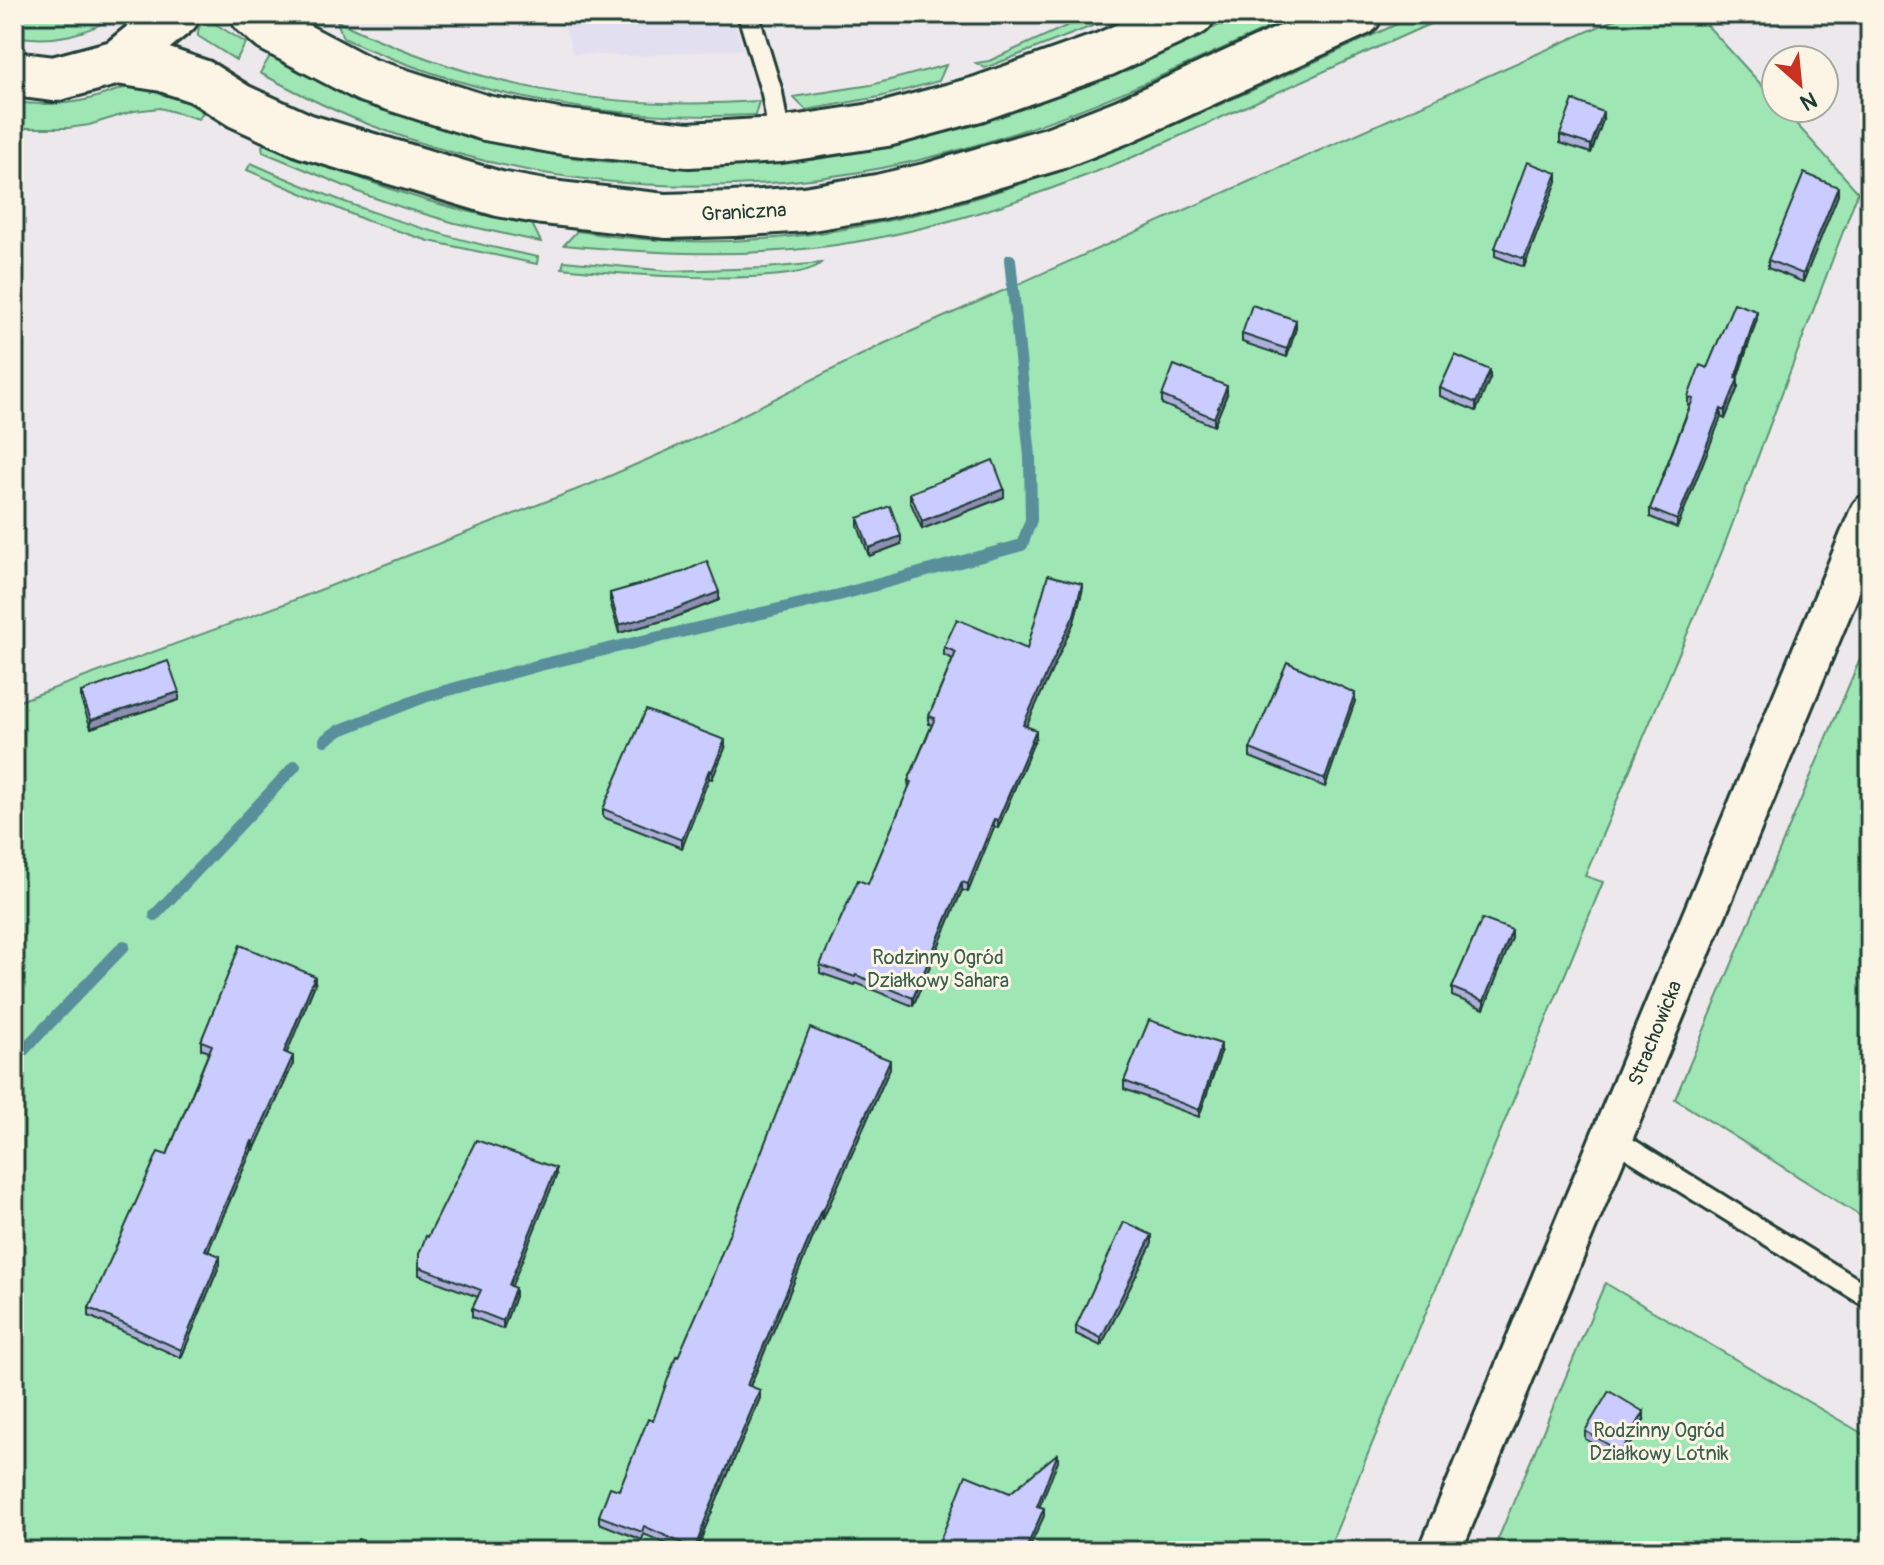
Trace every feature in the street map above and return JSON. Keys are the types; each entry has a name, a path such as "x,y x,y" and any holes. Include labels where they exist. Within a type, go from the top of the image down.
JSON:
{"main road":[{"path":"14,74 54,79 118,62 177,14"},
{"path":"253,14 271,30 366,80 486,118 557,131 688,145 780,140 886,124 978,99 1105,54 1192,14"},
{"name":"Graniczna","path":"118,62 163,69 201,82 239,106 305,136 499,194 666,216 733,214 805,209 878,197 1052,149 1124,121 1359,14"}],"street":[{"name":"Strachowicka","path":"1440,1551 1870,515"}],"lane":[{"path":"748,14 772,93 780,140"},
{"path":"1612,1138 1870,1298"}],"shaded area":[{"path":"561,14 732,14 743,49 638,56 573,54"}],"green space":[{"path":"14,14 119,14 69,36 28,38 14,36"},
{"path":"1093,14 1123,14 985,68 976,63 989,61"},
{"path":"1244,14 1300,14 1123,92 1015,133 937,156 857,172 777,182 697,186 617,182 537,172 459,154 381,129 260,73 270,56 331,87 455,133 583,159 649,165 784,163 840,156 895,144 1003,115 1094,81"},
{"path":"1419,14 1452,14 1133,157 1024,198 950,221 874,239 768,252 632,251 564,245 577,231 689,241 799,236 906,217 1012,187 1115,149"},
{"name":"Rodzinny Ogród Działkowy Sahara","path":"1627,14 1697,14 1760,83 1760,124 1796,124 1858,192 1721,554 1585,876 1603,882 1328,1551 14,1551 14,703 284,604 596,482 701,436 883,344"},
{"path":"209,20 246,43 236,60 198,36 200,26"},
{"path":"337,21 440,63 542,90 648,102 759,101 755,115 700,116 647,114 544,102 443,77 393,59 343,38"},
{"path":"946,65 939,81 879,97 806,110 793,97 871,85"},
{"path":"148,83 207,105 199,119 160,108 134,111 68,128 14,128 14,102 76,102"},
{"path":"272,140 399,192 465,211 532,224 541,242 455,223 366,195 263,152 262,146"},
{"path":"251,163 392,219 463,240 538,257 537,264 429,241 365,220 247,170"},
{"path":"564,261 669,271 821,263 804,271 775,275 698,277 562,268"},
{"path":"1870,635 1870,1222 1675,1099"},
{"name":"Rodzinny Ogród Działkowy Lotnik","path":"1605,1283 1870,1438 1870,1551 1493,1551"}],"building":[{"path":"1573,100 1603,112 1591,145 1560,135"},
{"path":"1527,162 1557,173 1524,259 1495,248"},
{"path":"1804,173 1838,187 1803,274 1768,260"},
{"path":"1734,303 1757,311 1735,378 1738,379 1725,411 1721,409 1677,520 1650,509 1693,399 1688,397 1700,365 1707,368"},
{"path":"1252,305 1296,320 1287,349 1242,334"},
{"path":"1455,355 1490,370 1476,403 1440,388"},
{"path":"1174,365 1227,386 1214,418 1162,396"},
{"path":"993,460 1004,489 922,521 910,493"},
{"path":"890,506 901,536 869,548 858,518"},
{"path":"707,561 719,592 673,610 619,625 610,593 683,572"},
{"path":"1048,575 1082,584 1074,615 1023,725 1036,730 998,820 994,819 968,884 962,882 913,998 856,975 820,965 858,880 868,884 911,782 908,781 935,718 929,716 956,652 944,647 957,619 1027,649"},
{"path":"168,661 179,692 91,720 81,692"},
{"path":"1287,662 1355,693 1325,779 1250,749"},
{"path":"646,710 725,740 712,771 709,770 682,840 603,809"},
{"path":"1482,919 1512,930 1484,1001 1452,988"},
{"path":"240,945 315,976 284,1052 293,1056 205,1250 220,1256 181,1350 89,1308 158,1152 167,1155 212,1045 201,1041"},
{"path":"1149,1020 1221,1044 1199,1110 1124,1081"},
{"path":"810,1028 890,1060 821,1210 747,1385 760,1390 695,1549 644,1526 642,1532 599,1516 610,1487 619,1490 648,1419 653,1421 676,1356 708,1288"},
{"path":"476,1140 556,1168 509,1285 515,1288 503,1321 472,1309 481,1290 419,1267 419,1254 426,1236"},
{"path":"1124,1222 1152,1235 1101,1338 1076,1326"},
{"path":"1609,1391 1644,1412 1621,1452 1585,1431"},
{"path":"1058,1453 1037,1506 1044,1508 1025,1551 936,1551 966,1475 1010,1493"},
{"path":"358,1539 388,1551 353,1551"}],"waterway":[{"path":"993,20 1003,14"},
{"path":"325,740 338,731 427,696 540,665 839,595 1022,545 1031,520 1030,456 1010,260"},
{"path":"155,915 295,766"},
{"path":"14,1060 124,946"}]}
